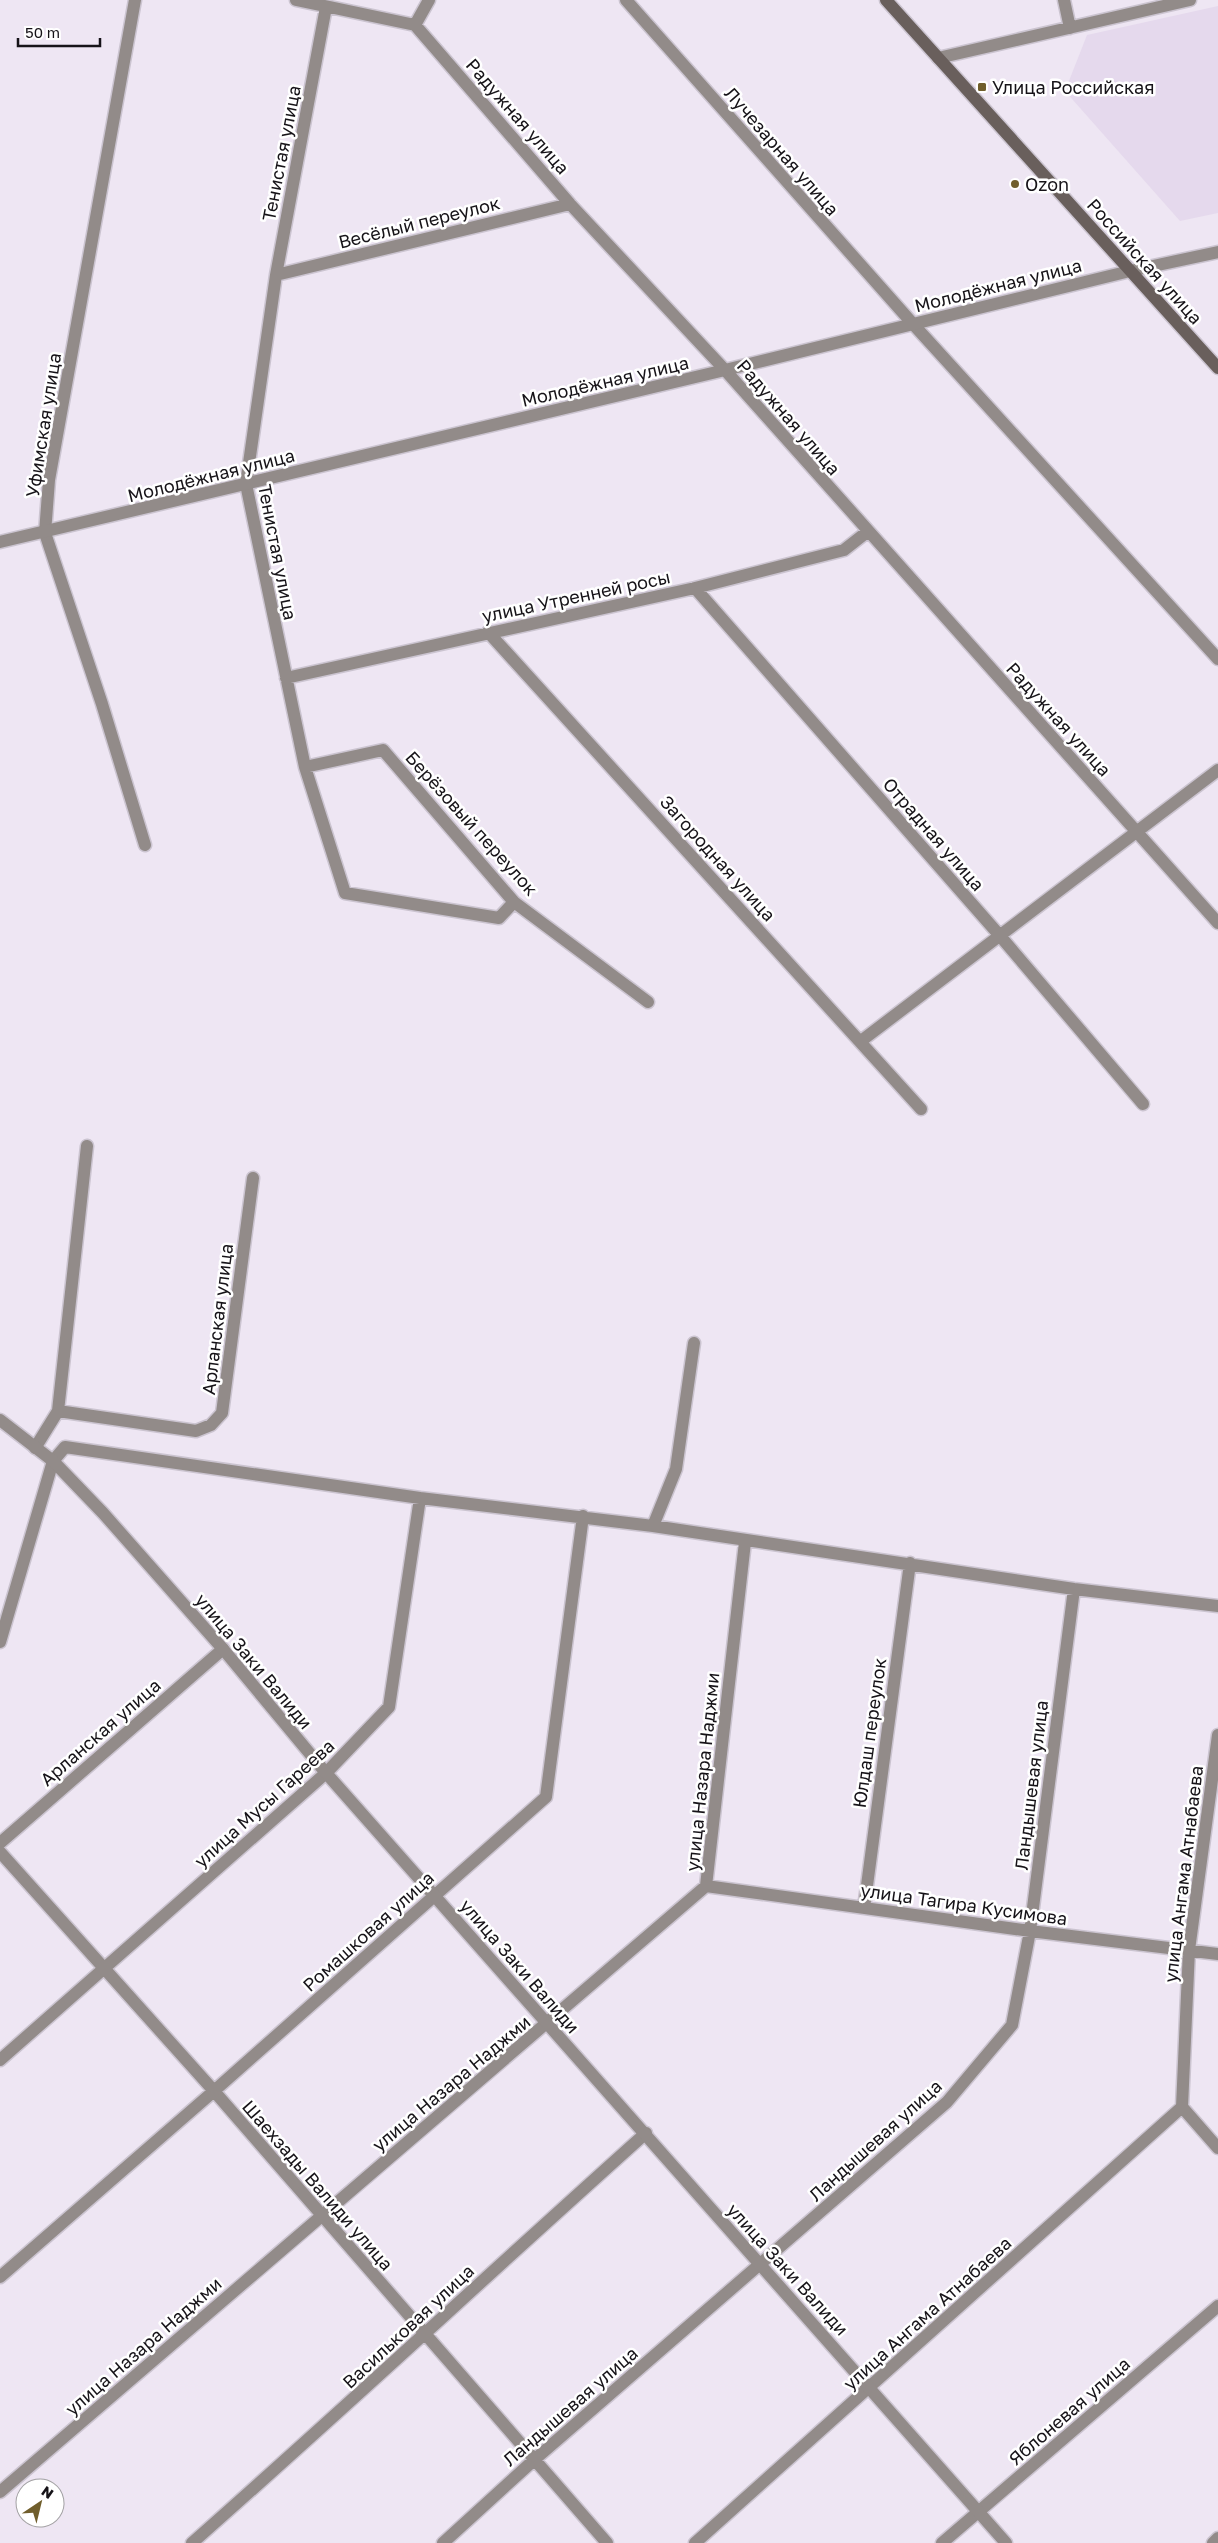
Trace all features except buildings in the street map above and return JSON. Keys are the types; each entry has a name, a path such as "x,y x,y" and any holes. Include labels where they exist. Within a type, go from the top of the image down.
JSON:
{"main road":[{"name":"Российская улица","path":"886,0 1218,368"}],"street":[{"name":"Уфимская улица","path":"135,0 49,480 45,533 102,704 145,845"},
{"path":"296,0 416,25 429,0"},
{"name":"Лучезарная улица","path":"626,0 913,324 1218,659"},
{"path":"1064,0 1070,28"},
{"path":"938,58 1190,0"},
{"name":"Тенистая улица","path":"326,7 276,275 246,484 286,678 306,767 345,892 499,918 514,902"},
{"name":"Радужная улица","path":"416,25 570,204 725,370 867,532 1218,923"},
{"name":"Весёлый переулок","path":"276,275 570,204"},
{"name":"Молодёжная улица","path":"0,542 45,533 725,370 1130,271 1218,252"},
{"name":"улица Утренней росы","path":"286,678 488,632 695,588 844,550 867,532"},
{"name":"Отрадная улица","path":"695,588 1001,937 1143,1104"},
{"name":"Загородная улица","path":"488,632 921,1109"},
{"name":"Берёзовый переулок","path":"306,767 383,750 514,902 648,1002"},
{"path":"861,1041 1001,937 1218,770"},
{"path":"35,1448 58,1411 87,1146"},
{"name":"Арланская улица","path":"58,1411 196,1432 211,1426 222,1413 253,1178"},
{"path":"653,1526 676,1469 694,1343"},
{"name":"улица Заки Валиди","path":"0,1420 53,1461 103,1513 222,1648 326,1773 436,1895 547,2024 646,2133 1006,2543"},
{"path":"0,1642 53,1461 65,1447 420,1498 583,1516 745,1542 910,1563 1074,1589 1218,1606"},
{"name":"улица Мусы Гареева","path":"0,2060 326,1773 389,1707 420,1498"},
{"name":"Ромашковая улица","path":"0,2277 214,2091 546,1797 583,1516"},
{"name":"улица Назара Наджми","path":"0,2492 706,1886 745,1542"},
{"name":"Юлдаш переулок","path":"864,1908 910,1563"},
{"name":"Ландышевая улица","path":"443,2543 534,2460 947,2102 1012,2025 1030,1931 1074,1589"},
{"name":"Арланская улица","path":"0,1843 222,1648"},
{"name":"улица Ангама Атнабаева","path":"695,2543 871,2388 1182,2107 1188,1950 1218,1735"},
{"name":"Шаехзады Валиди улица","path":"0,1852 214,2091 423,2334 607,2543"},
{"name":"улица Тагира Кусимова","path":"706,1886 1030,1931 1218,1954"},
{"path":"1182,2107 1218,2148"},
{"name":"Васильковая улица","path":"192,2543 353,2401 423,2334 646,2133"},
{"name":"Яблоневая улица","path":"942,2543 1218,2306"},
{"path":"1213,2543 1218,2538"}],"shaded area":[{"path":"1218,6 1218,213 1180,221 1065,91 1087,35"}],"place":[{"name":"Улица Российская","path":"982,87"},
{"name":"Ozon","path":"1015,184"}]}
